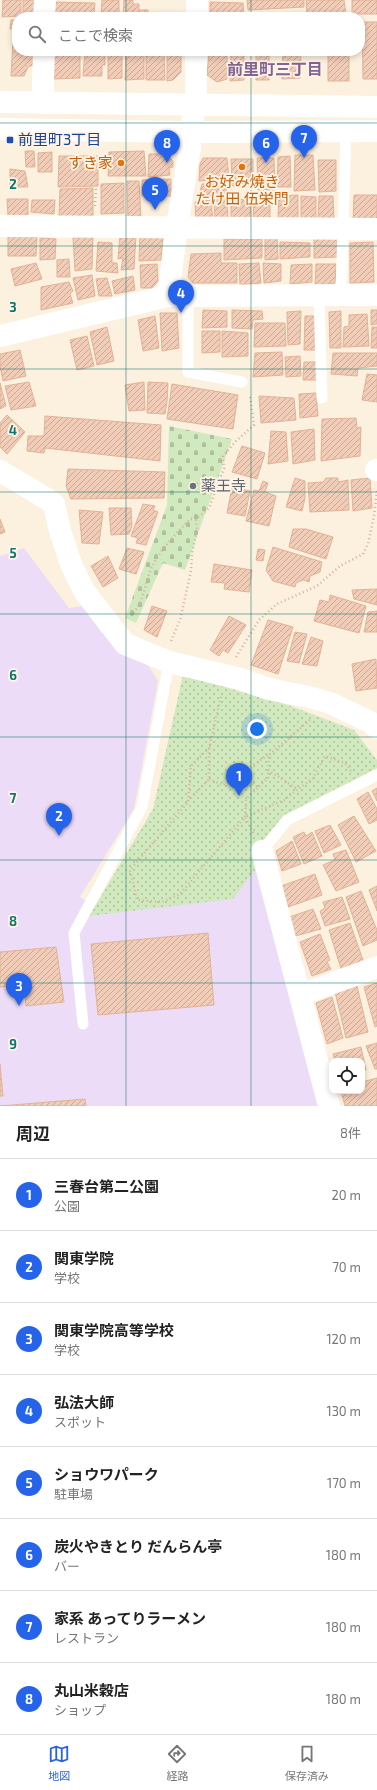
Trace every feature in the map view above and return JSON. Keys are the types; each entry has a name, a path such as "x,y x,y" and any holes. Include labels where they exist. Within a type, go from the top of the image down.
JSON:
{"street":[{"path":"44,12 45,0"},
{"path":"197,0 197,12"},
{"path":"44,56 44,103"},
{"path":"178,296 177,228 190,147 190,132 196,105 196,56"},
{"path":"0,102 377,107"},
{"path":"0,129 190,132 377,131"},
{"path":"0,226 377,229"},
{"path":"0,336 178,296 377,295"},
{"path":"0,471 54,504 60,531 71,564 84,591 125,644 165,660 227,675 268,689 309,697 330,703 370,722 377,728"},
{"path":"262,851 329,1106"},
{"path":"300,995 377,967"}],"lane":[{"path":"341,295 346,130"},
{"path":"178,296 188,372 242,382"},
{"path":"319,296 322,398"},
{"path":"82,1024 74,933 142,807 165,660"},
{"path":"262,851 287,820 377,775"}],"path":[{"path":"116,634 132,619 132,614 139,605 146,582 158,557 166,545 190,519 196,519 209,508 224,468 223,456 236,441 254,425 249,395 242,382"},
{"path":"244,642 259,620 277,604 317,586 340,566 363,554 368,544 374,516 377,472"},
{"path":"165,660 174,637 185,600 197,529 196,519"},
{"path":"227,675 209,748 209,779 130,870 137,900 162,902 180,894 245,817 284,800 313,778 325,756 345,762 360,784"},
{"path":"209,779 223,786 269,755 330,703"},
{"path":"188,802 191,766 209,748"},
{"path":"262,851 245,817 246,799 268,778 269,755"},
{"path":"268,769 297,790"},
{"path":"240,774 258,787"}],"shaded area":[{"path":"24,548 69,608 83,606 101,632 148,665 158,681 134,809 80,897 95,906 89,916 261,862 324,1106 0,1106 0,556"}],"green space":[{"path":"169,426 232,439 185,570 163,563 136,623 125,618 167,505"},
{"path":"183,675 291,706 354,730 377,760 377,768 284,816 261,862 233,899 89,916 153,809"}],"building":[{"path":"3,0 21,0 21,12 12,12 12,16 2,17"},
{"path":"23,0 41,0 40,12 23,12"},
{"path":"102,0 119,0 119,12 101,12"},
{"path":"124,0 133,0 133,4 139,4 139,10 148,10 148,12 123,12"},
{"path":"247,0 304,0 304,7 248,10"},
{"path":"306,0 344,0 346,12 307,12"},
{"path":"352,0 377,0 377,14 352,12"},
{"path":"53,2 95,3 94,12 53,12"},
{"path":"210,2 243,3 244,12 210,12"},
{"path":"11,20 12,20 12,29 10,29"},
{"path":"365,22 377,22 377,79 363,79 363,56 365,56"},
{"path":"12,56 37,56 36,64 28,67 24,76 11,76"},
{"path":"54,56 80,56 80,78 54,79"},
{"path":"85,56 105,56 105,65 102,65 102,76 83,76"},
{"path":"108,56 122,56 122,78 108,79"},
{"path":"126,56 144,56 144,79 125,80"},
{"path":"146,56 164,56 165,80 146,80"},
{"path":"167,56 181,56 181,72 173,80 167,81"},
{"path":"209,56 227,56 227,79 217,82 207,75"},
{"path":"231,56 244,56 244,80 230,81"},
{"path":"256,56 269,56 269,80 256,80"},
{"path":"283,56 301,56 300,78 282,79"},
{"path":"328,56 349,56 349,81 328,81"},
{"path":"25,151 34,151 35,167 26,167"},
{"path":"144,151 146,176 108,176 109,152"},
{"path":"52,152 52,172 38,172 38,153"},
{"path":"149,154 166,154 173,161 173,167 169,168 170,175 148,177"},
{"path":"295,155 313,155 315,190 294,191"},
{"path":"59,156 98,156 98,186 58,187"},
{"path":"290,156 291,187 277,187 278,157"},
{"path":"203,158 227,158 229,179 199,181 200,164"},
{"path":"257,158 274,158 275,190 258,190"},
{"path":"231,159 253,159 253,184 232,186"},
{"path":"318,160 336,160 336,191 319,192"},
{"path":"10,169 25,171 28,187 10,187"},
{"path":"171,179 171,196 142,196 142,180"},
{"path":"127,181 139,181 141,219 128,220"},
{"path":"124,183 124,213 101,214 101,184"},
{"path":"202,184 226,184 227,195 199,196"},
{"path":"93,188 93,219 59,216 60,189"},
{"path":"254,195 270,197 270,220 253,220"},
{"path":"298,195 298,219 278,218 279,196"},
{"path":"354,195 377,195 377,223 353,223"},
{"path":"301,196 316,197 316,219 301,220"},
{"path":"319,196 333,196 334,220 318,220"},
{"path":"7,199 28,199 28,218 8,216"},
{"path":"251,199 250,219 231,219 231,200"},
{"path":"32,200 55,200 54,214 31,212"},
{"path":"211,200 213,221 196,222 195,202"},
{"path":"214,200 227,200 228,219 215,221"},
{"path":"140,234 163,235 161,260 139,261"},
{"path":"120,235 136,235 134,269 121,270 123,258 118,259"},
{"path":"8,236 37,237 36,256 8,256"},
{"path":"93,236 92,269 75,271 73,238"},
{"path":"277,237 278,259 265,260 265,238"},
{"path":"337,237 338,257 314,258 314,238"},
{"path":"40,238 56,239 55,259 40,260"},
{"path":"224,239 262,239 262,258 224,260"},
{"path":"98,242 112,243 112,263 117,263 118,273 96,271"},
{"path":"280,242 310,243 310,257 280,259"},
{"path":"373,242 374,282 350,283 350,243"},
{"path":"221,253 221,263 237,263 237,283 193,283 188,277 191,254"},
{"path":"69,259 70,277 57,277 57,260"},
{"path":"36,263 42,279 15,286 11,269"},
{"path":"259,263 261,283 240,285 239,264"},
{"path":"263,263 281,264 281,281 264,283"},
{"path":"157,264 158,281 152,288 141,288 140,265"},
{"path":"312,264 312,282 290,284 291,265"},
{"path":"316,264 336,264 335,283 315,286"},
{"path":"92,275 95,296 78,300 73,278"},
{"path":"133,276 135,290 115,294 112,281"},
{"path":"107,278 112,296 99,296 96,279"},
{"path":"69,282 73,291 70,294 73,303 41,310 41,287"},
{"path":"203,310 227,311 227,327 202,328"},
{"path":"232,310 262,311 263,319 253,320 252,329 232,328"},
{"path":"371,310 377,310 377,324 371,325"},
{"path":"301,311 300,344 288,345 287,312"},
{"path":"341,311 341,348 330,348 329,312"},
{"path":"160,313 177,313 179,348 162,351"},
{"path":"367,314 369,346 343,347 344,327 349,326 349,315"},
{"path":"155,316 159,348 143,351 138,320"},
{"path":"305,316 315,316 316,350 304,350"},
{"path":"255,323 285,323 286,346 254,347"},
{"path":"107,327 114,361 97,365 90,332"},
{"path":"372,327 377,327 377,348 371,348"},
{"path":"202,331 220,331 220,352 202,353"},
{"path":"222,331 248,333 248,356 222,357"},
{"path":"87,336 94,366 77,370 70,340"},
{"path":"20,350 26,376 3,381 0,366 0,354"},
{"path":"282,352 283,375 253,377 255,353"},
{"path":"333,353 377,353 377,366 358,368 357,376 331,374"},
{"path":"300,356 301,376 286,377 285,357"},
{"path":"304,362 318,362 318,380 303,380"},
{"path":"367,374 377,375 377,402 362,400"},
{"path":"29,382 36,406 11,410 5,386"},
{"path":"144,382 145,410 129,411 125,385"},
{"path":"148,382 168,383 165,414 147,413"},
{"path":"0,383 6,406 0,409"},
{"path":"172,384 238,395 233,429 167,419"},
{"path":"316,393 318,416 300,418 299,394"},
{"path":"259,396 294,398 296,420 261,423"},
{"path":"7,415 25,432 7,454 0,447 0,423"},
{"path":"45,416 161,425 160,461 45,448 44,453 27,451 28,436 44,436"},
{"path":"356,418 357,428 361,427 360,456 321,461 322,419"},
{"path":"314,429 315,460 293,464 291,432"},
{"path":"271,431 286,432 288,461 268,464"},
{"path":"242,446 265,453 257,479 232,472"},
{"path":"68,469 165,472 164,498 71,499 66,486"},
{"path":"295,478 305,481 305,498 302,511 286,507"},
{"path":"326,478 338,478 338,482 348,480 349,510 310,512 308,483 323,482"},
{"path":"370,478 372,508 353,511 351,480"},
{"path":"263,481 268,483 265,492 276,496 269,526 246,521 254,490 259,491"},
{"path":"232,487 250,491 245,516 227,513"},
{"path":"143,504 155,506 153,510 158,512 146,545 136,543 138,538 131,536"},
{"path":"109,508 131,508 132,526 129,534 111,535"},
{"path":"79,510 103,512 99,544 82,543"},
{"path":"0,519 5,532 0,534"},
{"path":"293,529 306,529 333,537 326,559 289,547"},
{"path":"273,547 322,562 320,572 310,576 309,582 303,580 296,583 295,587 273,581 266,570"},
{"path":"127,548 144,552 136,574 119,569"},
{"path":"258,549 265,550 263,561 256,560"},
{"path":"108,556 118,578 103,587 91,566"},
{"path":"214,564 252,570 249,592 224,589 225,583 211,582"},
{"path":"377,589 377,605 354,599 352,590"},
{"path":"330,595 366,606 359,633 314,621 320,600 329,602"},
{"path":"152,606 167,611 157,637 144,630"},
{"path":"377,611 377,632 364,632 368,612"},
{"path":"229,616 246,625 228,653 223,650 219,656 210,650"},
{"path":"268,620 293,627 278,674 251,665"},
{"path":"295,632 307,634 299,663 287,661"},
{"path":"311,637 323,641 317,666 302,664"},
{"path":"376,659 377,688 356,691 352,664"},
{"path":"377,788 377,801 372,791"},
{"path":"368,792 377,809 377,820 369,824 357,799"},
{"path":"354,816 376,851 356,862 338,825"},
{"path":"330,825 341,845 324,853 315,831"},
{"path":"304,832 306,836 312,832 322,856 304,864 293,837"},
{"path":"292,841 301,864 282,871 276,851"},
{"path":"346,850 359,882 336,891 323,865 335,860 333,854"},
{"path":"315,874 322,895 288,907 281,886"},
{"path":"377,886 377,911 369,890"},
{"path":"361,891 377,930 377,940 363,946 346,897"},
{"path":"342,897 350,919 325,926 320,911 325,908 323,902"},
{"path":"313,909 321,929 295,936 289,917"},
{"path":"350,923 364,963 342,972 329,930"},
{"path":"208,933 214,1005 98,1015 91,944"},
{"path":"320,934 330,960 327,962 331,969 312,976 300,942"},
{"path":"56,947 64,1002 26,1006 24,985 0,987 0,952"},
{"path":"377,983 377,1026 375,1027 364,987"},
{"path":"357,986 368,1032 346,1038 335,992"},
{"path":"332,997 343,1038 327,1044 316,1003"},
{"path":"377,1043 377,1069 375,1069 366,1046"},
{"path":"361,1047 363,1058 334,1058 333,1054"},
{"path":"0,1064 3,1096 0,1096"},
{"path":"377,1078 377,1106 345,1106 342,1094 365,1094 365,1081"},
{"path":"85,1099 86,1106 0,1106"}],"place":[{"name":"前里町3丁目","path":"10,140"},
{"name":"家系 あってりラーメン","path":"304,158"},
{"name":"すき家","path":"121,163"},
{"name":"丸山米穀店","path":"167,163"},
{"name":"炭火やきとり だんらん亭","path":"266,163"},
{"name":"お好み焼き たけ田 伍栄門","path":"242,167"},
{"name":"ショウワパーク","path":"155,210"},
{"name":"弘法大師","path":"181,313"},
{"name":"薬王寺","path":"193,486"},
{"name":"三春台第二公園","path":"239,796"},
{"name":"関東学院","path":"59,836"},
{"name":"関東学院高等学校","path":"19,1006"}],"district":[{"name":"前里町三丁目","path":"275,69"}]}
